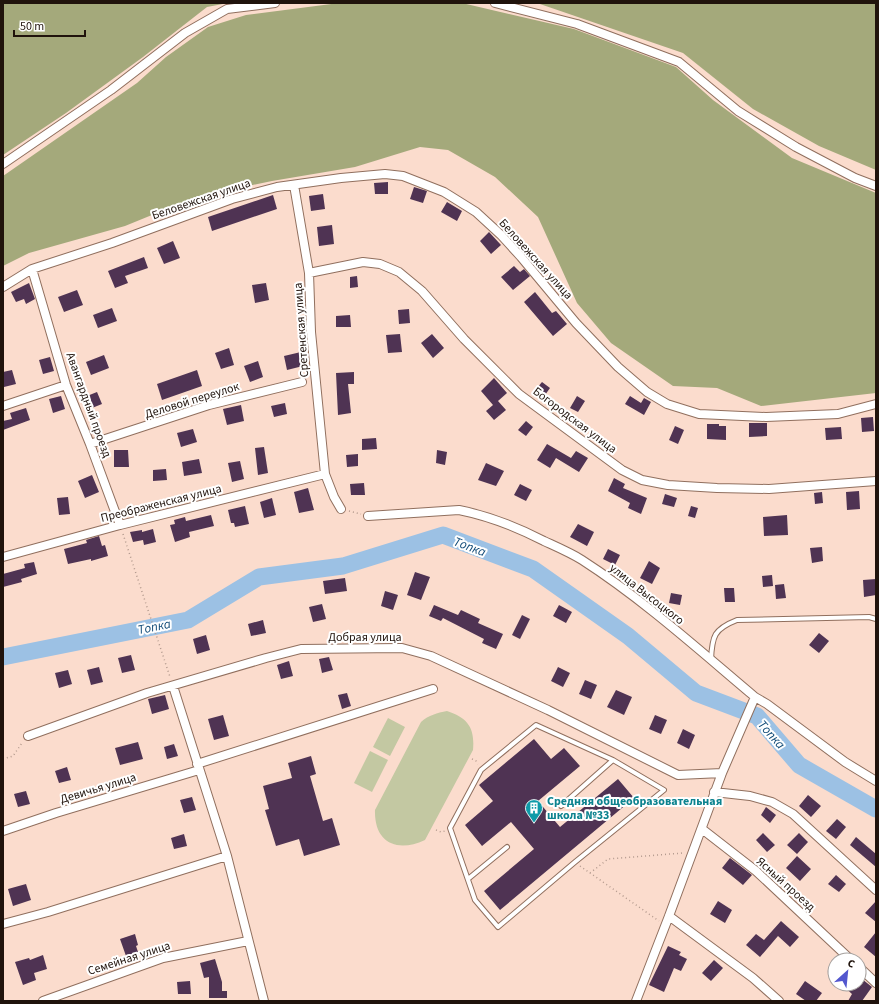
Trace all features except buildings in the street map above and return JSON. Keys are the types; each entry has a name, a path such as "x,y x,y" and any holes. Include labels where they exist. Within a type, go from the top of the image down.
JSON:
{"street":[{"path":"3,164 111,90 185,33 227,9 275,3"},
{"path":"495,3 578,24 679,62 738,111 796,147 855,178 876,186"},
{"name":"Беловежская улица","path":"3,287 32,269 112,243 232,199 277,187 341,178 385,174 403,176 444,192 476,212 521,257 576,323 618,367 647,392 667,404 700,414 766,417 838,414 876,404"},
{"name":"Сретенская улица","path":"294,185 309,273 311,332 325,474 334,497 341,509"},
{"name":"Богородская улица","path":"309,273 363,262 380,264 400,272 422,291 464,339 519,394 622,470 642,480 668,485 769,489 876,481"},
{"name":"Авангардный проезд","path":"32,269 66,385 120,525"},
{"name":"Деловой переулок","path":"90,444 209,405 302,382"},
{"path":"3,406 66,385"},
{"name":"Преображенская улица","path":"3,557 120,525 325,474"},
{"name":"улица Высоцкого","path":"368,516 459,510 499,520 581,560 630,593 755,697 767,704 845,762 876,781"},
{"name":"Добрая улица","path":"28,736 140,695 301,649 402,648 431,656 542,707 678,775 722,773"},
{"path":"173,686 227,856 264,1001"},
{"name":"Девичья улица","path":"3,831 433,689"},
{"path":"636,1001 666,925 716,788 755,697"},
{"path":"716,788 772,802 793,814 876,890"},
{"name":"Ясный проезд","path":"702,829 756,871 842,952"},
{"path":"3,924 48,912 227,856"},
{"path":"669,916 753,978 779,1001"},
{"name":"Семейная улица","path":"43,1001 162,958 248,941"},
{"path":"867,975 876,983"}],"lane":[{"path":"711,660 715,635 725,624 737,620 869,617 876,619"},
{"path":"536,725 612,760 664,790 498,927 475,900 468,880 450,828 481,770 536,725"},
{"path":"561,806 612,760"},
{"path":"468,880 507,847"}],"path":[{"path":"341,509 368,516"},
{"path":"120,525 173,686"},
{"path":"3,759 13,756 28,736"},
{"path":"590,873 608,859 692,852"},
{"path":"578,865 666,925"}],"green space":[{"path":"3,3 228,3 207,7 143,57 66,113 3,155"},
{"path":"339,3 462,3 574,29 676,67 713,100 792,158 876,193 876,393 761,406 717,388 673,386 611,343 577,303 538,217 495,177 448,150 420,147 355,167 272,181 196,197 125,226 29,253 3,266 3,176 137,83 166,57 208,27 246,15"},
{"path":"537,3 876,3 876,170 819,146 753,109 683,53"},
{"path":"447,711 460,717 469,725 473,736 473,750 425,840 415,844 405,845 397,845 389,842 378,830 375,810 421,722 433,715"},
{"path":"388,718 405,727 390,756 373,747"},
{"path":"370,751 388,760 372,792 354,783"}],"waterway":[{"name":"Топка","path":"3,657 188,620 259,577 343,566 443,535 533,569 628,636 696,693 757,716 799,765 876,809"}],"place":[{"name":"Средняя общеобразовательная школа №33","path":"534,823"}]}
